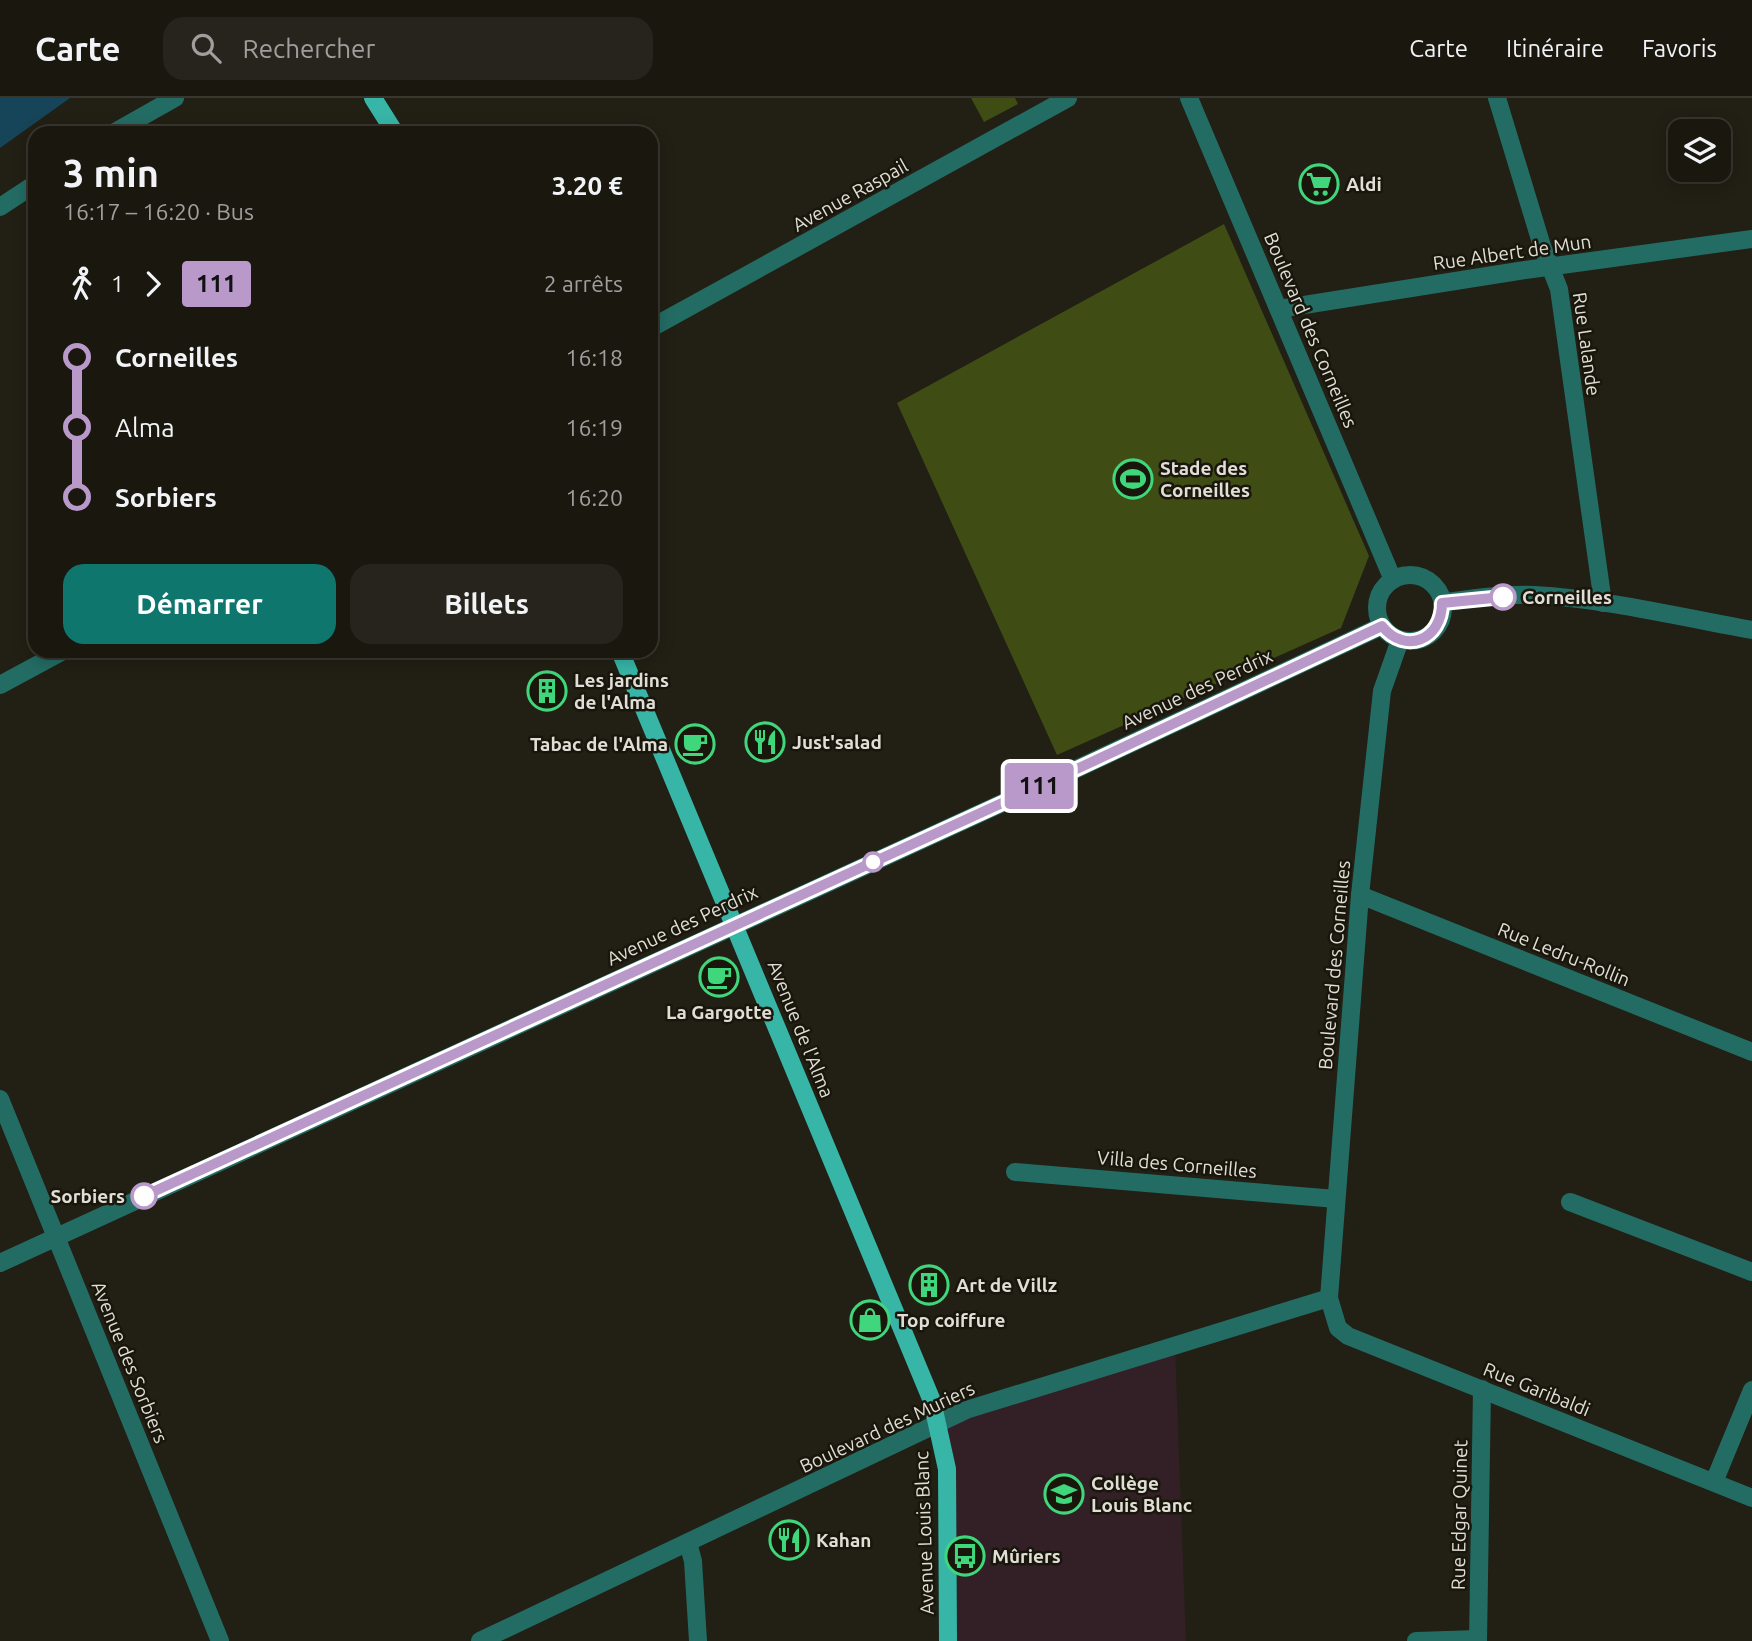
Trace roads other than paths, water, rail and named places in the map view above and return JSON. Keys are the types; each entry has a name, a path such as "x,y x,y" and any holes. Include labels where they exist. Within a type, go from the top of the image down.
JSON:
{"main road":[{"path":"373,98 391,126"},
{"name":"Avenue de l'Alma","path":"623,658 932,1401 939,1424"},
{"name":"Avenue Louis Blanc","path":"939,1424 947,1469 948,1641"}],"street":[{"path":"125,126 175,98"},
{"name":"Avenue Raspail","path":"658,324 1068,98"},
{"name":"Boulevard des Corneilles","path":"1189,98 1393,580"},
{"name":"Rue Lalande","path":"1497,98 1559,289 1603,603"},
{"path":"0,207 28,189"},
{"name":"Rue Albert de Mun","path":"1279,309 1752,239"},
{"path":"1414,575 1433,584 1442,603 1439,625 1422,639 1400,640 1387,632 1377,616 1379,596 1393,580 1414,575"},
{"path":"1442,603 1533,595 1603,603 1752,630"},
{"name":"Avenue des Perdrix","path":"0,1263 1382,626"},
{"name":"Boulevard des Corneilles","path":"1329,1298 1360,895 1382,691 1400,640"},
{"path":"0,685 49,658"},
{"name":"Rue Ledru-Rollin","path":"1360,895 1752,1052"},
{"name":"Avenue des Sorbiers","path":"0,1099 220,1641"},
{"name":"Villa des Corneilles","path":"1015,1172 1336,1199"},
{"path":"1570,1202 1752,1272"},
{"name":"Boulevard des Muriers","path":"480,1641 966,1410 1329,1298"},
{"name":"Rue Garibaldi","path":"1329,1298 1338,1328 1348,1336 1752,1498"},
{"name":"Rue Edgar Quinet","path":"1478,1640 1482,1389"},
{"path":"1714,1482 1752,1390"},
{"path":"688,1543 693,1561 698,1641"},
{"path":"1416,1641 1478,1640"}],"water":[{"path":"0,98 70,98 28,126 0,148"}],"place":[{"name":"Aldi","path":"1319,184"},
{"name":"Stade des Corneilles","path":"1133,479"},
{"name":"Corneilles","path":"1503,597"},
{"name":"Les jardins de l'Alma","path":"547,691"},
{"name":"Just'salad","path":"765,742"},
{"name":"Tabac de l'Alma","path":"695,744"},
{"name":"La Gargotte","path":"719,977"},
{"name":"Sorbiers","path":"144,1196"},
{"name":"Art de Villz","path":"929,1285"},
{"name":"Top coiffure","path":"870,1320"},
{"name":"Collège Louis Blanc","path":"1064,1494"},
{"name":"Kahan","path":"789,1540"},
{"name":"Mûriers","path":"965,1556"}]}
